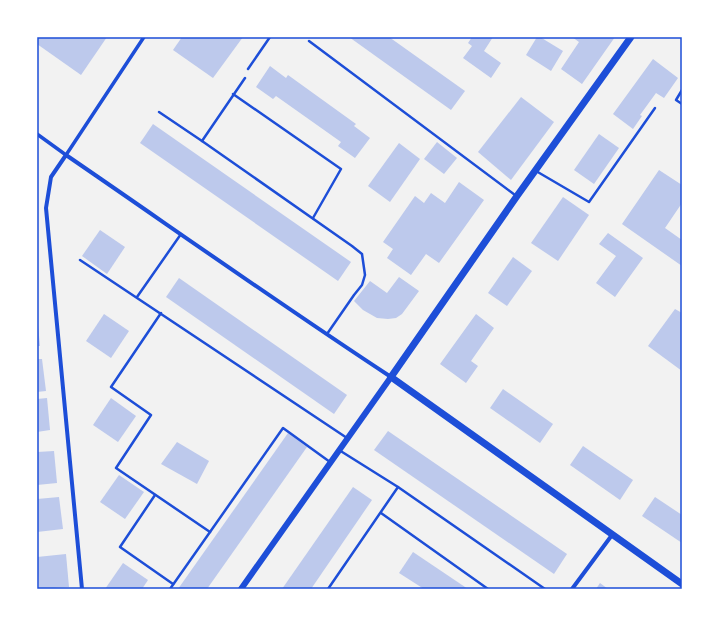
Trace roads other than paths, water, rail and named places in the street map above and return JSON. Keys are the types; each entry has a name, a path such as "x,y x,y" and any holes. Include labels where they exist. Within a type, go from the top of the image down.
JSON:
{"main road":[{"path":"631,37 517,196 391,377 682,584"}],"street":[{"path":"82,589 46,208 51,177 144,37"},
{"path":"37,134 326,335 391,377 243,588"},
{"path":"572,589 612,535"}],"lane":[{"path":"248,69 270,37"},
{"path":"309,41 517,196"},
{"path":"202,141 245,78"},
{"path":"682,90 676,100 682,104"},
{"path":"233,94 340,169 313,218"},
{"path":"536,170 589,202 655,108"},
{"path":"159,112 313,218 362,254 366,275 362,285 326,335"},
{"path":"137,297 181,233"},
{"path":"80,260 347,438"},
{"path":"161,313 111,388 151,415 116,468 210,532"},
{"path":"170,589 283,428 330,462"},
{"path":"339,450 398,487 544,589"},
{"path":"328,589 398,487"},
{"path":"155,495 120,547 173,584"},
{"path":"381,513 488,589"}]}
